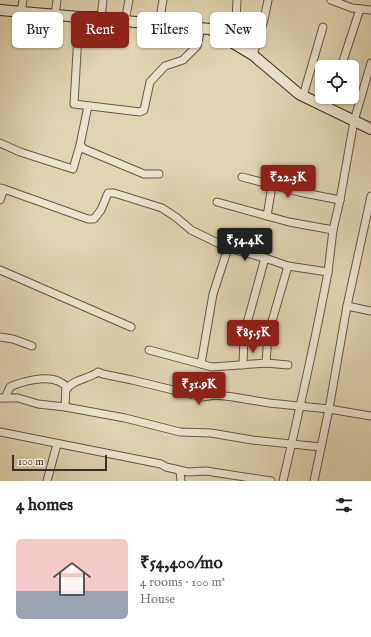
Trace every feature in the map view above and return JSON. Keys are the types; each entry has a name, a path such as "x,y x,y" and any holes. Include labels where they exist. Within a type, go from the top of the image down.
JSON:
{"street":[{"path":"0,10 21,12 23,0"},
{"path":"55,12 57,0"},
{"path":"102,12 103,0"},
{"path":"126,12 128,0"},
{"path":"161,12 163,0"},
{"path":"236,12 237,0"},
{"path":"254,55 268,0"},
{"path":"331,0 352,8 371,10"},
{"path":"343,60 360,9"},
{"path":"303,96 324,28"},
{"path":"77,48 74,104 140,112 144,110 150,82 165,66 183,60 195,48"},
{"path":"242,48 254,55 299,94 371,129"},
{"path":"283,481 319,321 328,272 333,230 354,121 371,63"},
{"path":"327,108 328,104"},
{"path":"0,143 20,152 73,169 80,145 88,106"},
{"path":"80,145 84,149 144,174 159,174"},
{"path":"242,177 272,186 340,200"},
{"path":"267,216 272,186"},
{"path":"0,200 2,188 88,219 94,219 101,210 108,193 114,193 162,208 178,218 192,230 228,248 288,266 328,272"},
{"path":"314,481 329,409 347,306 371,196"},
{"path":"217,202 289,222 333,230"},
{"path":"201,364 213,294 228,248"},
{"path":"243,365 244,334 265,258"},
{"path":"266,363 268,335 288,266"},
{"path":"0,270 131,327"},
{"path":"347,306 371,311"},
{"path":"0,337 13,339 32,346"},
{"path":"149,350 212,367 266,363 288,365"},
{"path":"66,390 74,383 98,372 202,396 233,396 371,416"},
{"path":"2,398 10,387 18,383 28,380 56,380 66,386 65,407"},
{"path":"2,398 18,398 38,404 65,407 125,418 180,432 211,433 252,440 321,447"},
{"path":"0,432 161,464 180,471 206,471 271,481"},
{"path":"47,481 57,444"},
{"path":"180,471 181,481"}]}
